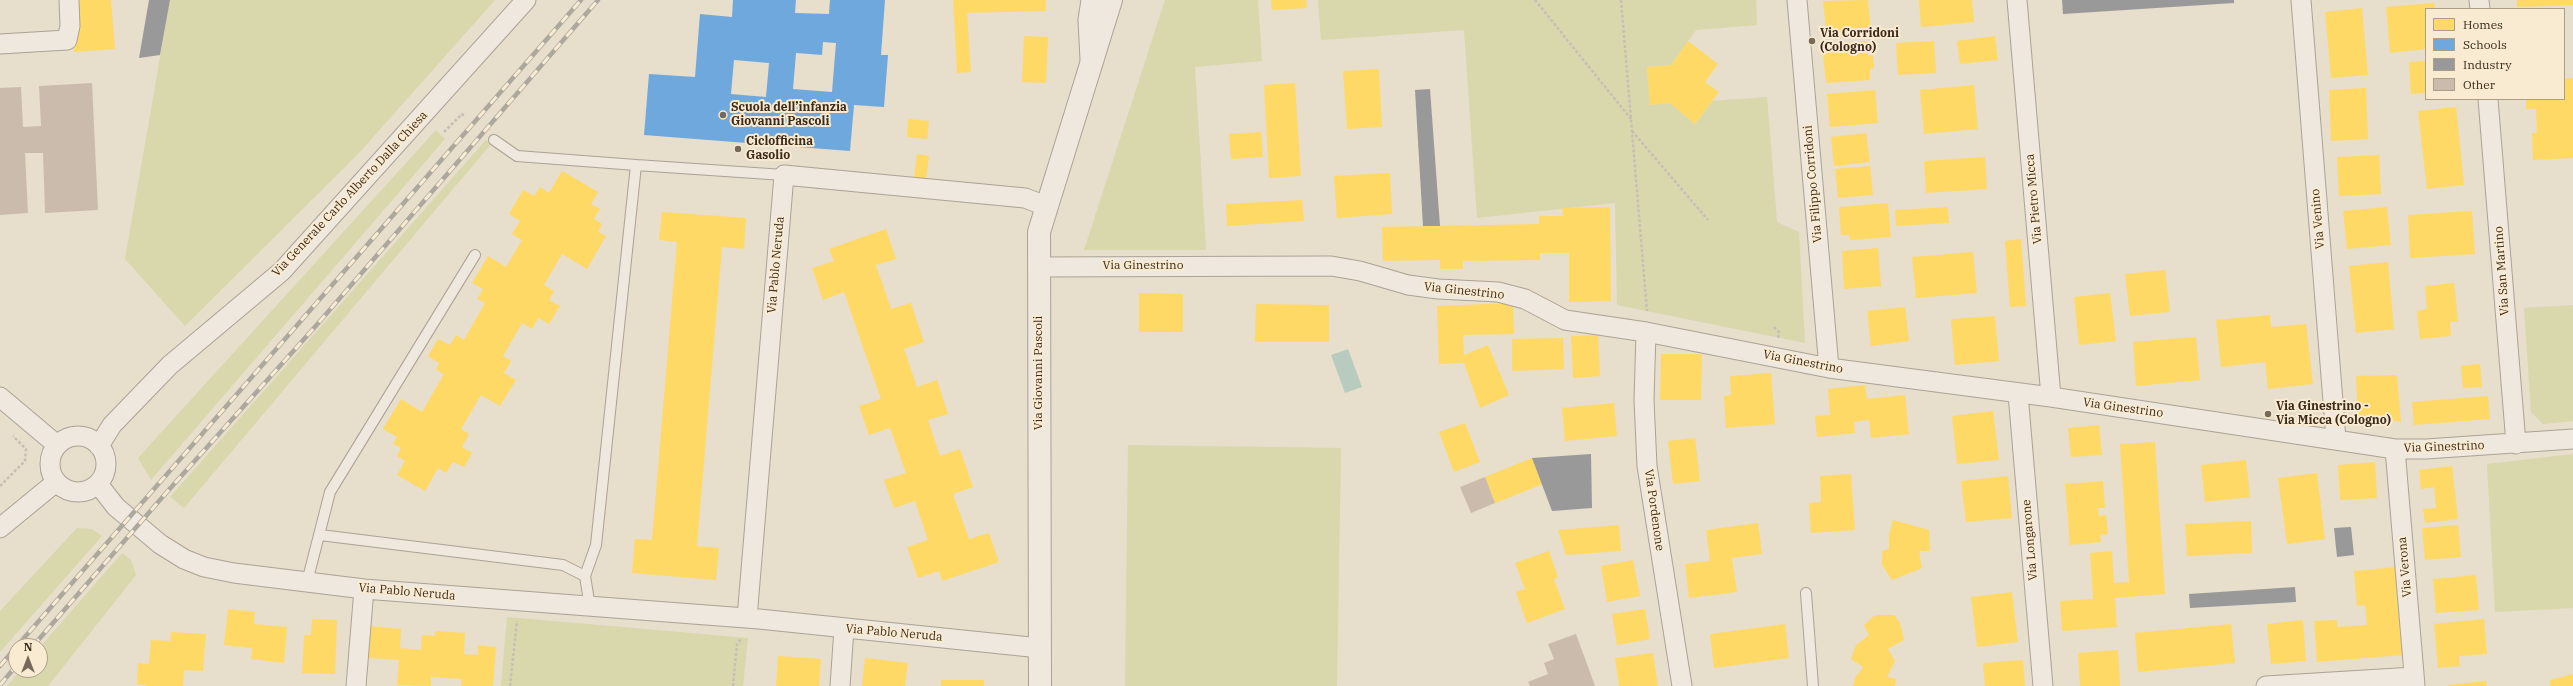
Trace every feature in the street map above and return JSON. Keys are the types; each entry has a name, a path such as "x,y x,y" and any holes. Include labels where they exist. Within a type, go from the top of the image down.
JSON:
{"street":[{"path":"0,44 68,40 70,26 69,0"},
{"name":"Via Generale Carlo Alberto Dalla Chiesa","path":"99,446 112,425 165,369 282,270 526,0"},
{"name":"Via Giovanni Pascoli","path":"1090,0 1088,20 1090,67"},
{"name":"Via Giovanni Pascoli","path":"1040,686 1039,232 1110,0"},
{"name":"Via Filippo Corridoni","path":"1797,0 1829,368"},
{"name":"Via Pietro Micca","path":"2017,0 2051,397"},
{"name":"Via Venino","path":"2301,0 2336,439"},
{"name":"Via San Martino","path":"2488,100 2516,444"},
{"path":"784,175 1025,198 1046,206"},
{"name":"Via Pablo Neruda","path":"753,618 750,581 784,175"},
{"name":"Via Ginestrino","path":"1038,267 1331,266 1360,270 1408,284 1438,290 1498,292 1525,299 1565,320 1646,332 1829,368 2018,394 2051,397 2395,449 2516,444 2573,439"},
{"name":"Via Pordenone","path":"1646,332 1644,400 1647,466 1682,686"},
{"name":"Via Longarone","path":"2018,394 2043,686"},
{"path":"0,397 57,445"},
{"path":"73,436 92,440 99,446 103,453 106,469 98,484 82,492 63,488 56,482 50,467 50,459 57,445 73,436"},
{"name":"Via Verona","path":"2395,449 2414,681"},
{"path":"0,528 56,482"},
{"name":"Via Pablo Neruda","path":"98,484 116,507 160,544 184,559 204,567 234,573 364,589 753,618 844,629 1001,642 1040,648"},
{"path":"356,686 364,589"},
{"path":"840,686 844,629"},
{"path":"2266,686 2414,681"}],"lane":[{"path":"494,140 517,156 784,175"},
{"path":"590,607 585,576 596,545 636,165"},
{"path":"306,582 320,535 330,492 475,255"},
{"path":"320,535 563,565 585,576"},
{"path":"1806,593 1813,686"}],"path":[{"path":"1535,0 1631,119"},
{"path":"1621,0 1647,312 1646,332"},
{"path":"444,132 462,114 465,117"},
{"path":"1632,130 1708,220"},
{"path":"0,486 25,461 26,450 10,434"},
{"path":"510,686 516,624 526,602"},
{"path":"733,686 737,644 753,618"}],"shaded area":[{"path":"170,0 495,0 358,154 185,326 125,259"},
{"path":"1165,0 1258,0 1262,61 1195,67 1206,250 1084,250"},
{"path":"1318,0 1756,0 1757,25 1696,30 1671,65 1647,67 1650,105 1670,103 1695,124 1712,101 1767,97 1777,222 1799,232 1805,343 1617,305 1615,203 1477,218 1464,30 1321,40"},
{"path":"436,130 445,139 151,480 138,458"},
{"path":"486,140 491,144 184,508 170,497"},
{"path":"2573,305 2573,421 2543,424 2531,412 2524,308"},
{"path":"1348,349 1362,387 1345,393 1331,355"},
{"path":"1128,445 1341,448 1337,686 1125,686"},
{"path":"2573,454 2573,608 2495,612 2487,464"},
{"path":"77,528 92,529 102,536 12,638 8,638 8,643 0,652 0,611"},
{"path":"122,553 131,560 136,575 48,686 7,686 14,678 48,678 48,638"},
{"path":"507,617 748,638 743,686 501,686"}],"building: Homes":[{"path":"71,0 111,0 115,49 74,52"},
{"path":"953,0 1046,0 1046,11 967,13 971,72 957,73"},
{"path":"1271,0 1306,0 1307,8 1272,10"},
{"path":"1868,0 1871,34 1827,38 1823,1"},
{"path":"1919,0 1972,0 1974,22 1921,27"},
{"path":"2517,0 2573,0 2573,5 2517,7"},
{"path":"2434,3 2435,8 2425,8 2425,49 2390,53 2386,7"},
{"path":"2362,8 2368,75 2331,78 2325,12"},
{"path":"1024,36 1048,37 1046,83 1022,82"},
{"path":"1995,36 1998,60 1960,64 1957,41"},
{"path":"1688,41 1718,64 1705,82 1719,92 1695,124 1670,103 1650,105 1647,67 1671,65"},
{"path":"1867,41 1868,56 1873,55 1874,68 1870,69 1870,80 1826,83 1822,45"},
{"path":"1934,41 1936,73 1898,75 1896,43"},
{"path":"2425,61 2425,93 2411,94 2409,62"},
{"path":"1379,69 1382,127 1347,129 1343,71"},
{"path":"2573,78 2573,158 2533,160 2532,133 2537,133 2536,109 2526,109 2526,100 2565,100 2565,79"},
{"path":"1295,83 1301,176 1269,178 1264,85"},
{"path":"1974,85 1978,129 1924,134 1920,90"},
{"path":"2366,88 2368,139 2331,141 2329,90"},
{"path":"1875,90 1878,123 1830,127 1827,94"},
{"path":"2456,107 2464,185 2427,189 2418,111"},
{"path":"908,119 929,121 927,139 907,137"},
{"path":"1261,132 1263,157 1231,159 1229,134"},
{"path":"1866,133 1870,162 1834,166 1831,137"},
{"path":"917,154 929,156 926,179 914,178"},
{"path":"2379,155 2381,194 2339,196 2337,157"},
{"path":"1985,157 1987,189 1926,193 1924,161"},
{"path":"1870,166 1873,195 1838,198 1835,169"},
{"path":"562,171 598,192 591,204 600,209 594,219 602,224 598,232 606,236 587,269 562,254 544,285 554,291 549,300 560,306 549,324 538,318 532,329 522,323 503,356 511,361 504,373 516,380 500,406 481,395 461,429 469,434 462,447 472,453 464,467 453,462 446,473 438,468 425,491 397,475 405,461 397,456 401,448 393,444 397,437 383,429 401,399 422,412 444,374 436,370 439,363 428,356 438,339 450,345 456,335 464,340 485,303 477,299 483,289 472,283 488,256 506,267 522,240 512,234 520,221 509,214 523,190 534,196 540,187 549,193"},
{"path":"1390,173 1392,214 1337,218 1334,176"},
{"path":"1302,200 1304,221 1227,226 1226,204"},
{"path":"1888,203 1891,237 1850,240 1849,235 1841,235 1839,207"},
{"path":"1610,207 1611,301 1569,302 1569,253 1540,253 1540,260 1463,261 1463,269 1440,269 1440,260 1383,261 1382,227 1539,224 1539,216 1563,216 1562,208"},
{"path":"1948,207 1949,223 1896,226 1895,210"},
{"path":"2387,207 2391,245 2347,249 2343,211"},
{"path":"2472,211 2475,254 2410,258 2408,215"},
{"path":"662,212 746,218 744,249 722,247 697,546 719,548 716,580 632,573 635,539 652,540 677,242 659,240"},
{"path":"886,229 896,259 876,265 891,309 911,303 924,342 904,349 917,387 937,380 948,414 928,420 940,456 960,449 973,487 953,494 969,539 989,533 999,562 942,581 939,571 918,578 907,547 928,540 915,501 894,508 884,480 906,473 890,428 869,435 859,406 881,399 844,292 823,300 812,268 834,261 829,249"},
{"path":"2021,239 2026,306 2010,307 2005,241"},
{"path":"1878,248 1881,286 1844,289 1842,251"},
{"path":"1973,252 1977,293 1916,298 1912,257"},
{"path":"2388,262 2394,329 2356,333 2349,266"},
{"path":"2165,270 2170,312 2130,316 2125,274"},
{"path":"2454,283 2458,321 2450,322 2451,336 2420,339 2417,311 2427,309 2425,286"},
{"path":"1139,293 1183,294 1183,332 1139,332"},
{"path":"2110,293 2116,341 2079,345 2074,297"},
{"path":"1513,303 1514,334 1463,335 1464,355 1488,345 1509,395 1480,408 1464,363 1439,364 1437,306"},
{"path":"1256,304 1329,305 1329,342 1255,342"},
{"path":"1905,307 1909,341 1871,346 1867,311"},
{"path":"2270,315 2271,327 2306,324 2313,384 2268,389 2265,362 2221,367 2216,320"},
{"path":"1995,316 1999,361 1955,365 1951,319"},
{"path":"1598,335 1600,376 1573,378 1571,336"},
{"path":"2196,337 2200,380 2136,386 2133,342"},
{"path":"1563,338 1564,369 1512,371 1512,339"},
{"path":"1661,354 1702,354 1701,400 1660,400"},
{"path":"2480,364 2482,387 2463,388 2461,366"},
{"path":"1771,373 1775,424 1726,428 1724,396 1731,395 1730,376"},
{"path":"2397,375 2401,422 2358,415 2356,376"},
{"path":"1865,385 1867,399 1905,395 1909,434 1871,438 1869,420 1854,422 1855,433 1817,437 1815,416 1830,415 1828,389"},
{"path":"2488,396 2490,419 2414,425 2412,402"},
{"path":"1614,403 1617,436 1565,441 1562,408"},
{"path":"1993,411 1999,460 1957,464 1952,416"},
{"path":"1465,423 1480,462 1454,472 1439,432"},
{"path":"2099,425 2102,455 2071,457 2068,428"},
{"path":"1695,438 1700,481 1673,484 1668,441"},
{"path":"2155,442 2165,594 2115,598 2117,627 2062,631 2060,601 2093,599 2090,553 2112,551 2114,583 2129,582 2120,444"},
{"path":"1532,458 1543,484 1495,503 1485,477"},
{"path":"2246,460 2250,497 2205,502 2201,465"},
{"path":"2375,462 2377,498 2340,500 2338,465"},
{"path":"2452,466 2458,519 2425,523 2423,509 2436,508 2434,487 2421,489 2419,470"},
{"path":"2317,473 2325,539 2287,544 2278,478"},
{"path":"1851,474 1855,530 1811,533 1809,503 1821,502 1820,476"},
{"path":"2008,476 2012,518 1966,522 1961,481"},
{"path":"2103,481 2105,508 2098,508 2099,516 2106,515 2108,534 2100,535 2101,542 2070,545 2065,484"},
{"path":"1893,520 1929,530 1930,551 1919,551 1922,568 1892,580 1882,565 1882,551 1889,549 1889,534"},
{"path":"2251,521 2252,553 2187,556 2185,524"},
{"path":"1758,523 1762,554 1732,558 1737,592 1689,598 1685,564 1710,561 1706,530"},
{"path":"1619,525 1621,551 1566,555 1558,530"},
{"path":"2458,525 2461,557 2425,560 2422,528"},
{"path":"1549,551 1558,577 1554,579 1565,609 1527,623 1516,592 1525,589 1515,563"},
{"path":"1633,560 1640,596 1607,602 1601,566"},
{"path":"2396,567 2403,655 2317,662 2314,621 2337,620 2337,627 2367,625 2365,605 2357,606 2354,571"},
{"path":"2476,575 2479,610 2436,613 2433,579"},
{"path":"2012,592 2018,642 1977,647 1971,597"},
{"path":"228,609 255,612 254,624 287,627 284,663 251,659 252,648 224,645"},
{"path":"1645,609 1650,639 1617,645 1612,614"},
{"path":"1875,615 1894,615 1900,623 1904,640 1888,649 1895,661 1887,677 1896,679 1895,686 1853,686 1855,678 1863,667 1851,659 1856,645 1869,635 1864,625"},
{"path":"312,619 337,620 335,674 302,673 304,635 311,635"},
{"path":"2484,619 2487,654 2459,656 2460,666 2438,668 2434,624"},
{"path":"2303,620 2306,661 2271,664 2267,624"},
{"path":"1785,624 1789,658 1714,668 1710,634"},
{"path":"2231,624 2235,663 2138,672 2135,633"},
{"path":"370,626 401,629 400,648 421,650 422,635 435,636 435,631 465,633 464,654 478,655 478,645 496,647 493,686 461,686 462,679 431,677 431,686 397,685 399,660 368,658"},
{"path":"171,632 206,634 203,671 184,670 183,686 148,686 137,684 138,663 149,664 151,640 170,641"},
{"path":"2118,650 2120,686 2080,686 2078,653"},
{"path":"1653,653 1658,686 1619,686 1615,658"},
{"path":"778,656 821,659 819,686 776,686"},
{"path":"865,658 908,663 905,686 862,686"},
{"path":"2023,660 2025,686 1985,686 1983,663"},
{"path":"2573,674 2573,686 2550,686 2550,680"},
{"path":"941,680 984,680 984,686 941,686"},
{"path":"2486,681 2487,686 2448,686 2448,685"}],"building: Schools":[{"path":"733,0 796,0 795,13 829,14 830,0 885,0 881,55 888,55 884,107 854,105 850,151 644,135 649,74 695,77 700,14 732,17","holes":["823,42 836,43 832,92 793,89 796,53 822,55","734,60 769,63 766,97 731,94"]}],"building: Industry":[{"path":"149,0 170,0 160,55 139,58"},
{"path":"2062,0 2234,0 2234,3 2063,14"},
{"path":"1430,89 1440,226 1423,226 1415,90"},
{"path":"1591,454 1592,508 1552,511 1532,458"},
{"path":"2351,527 2354,555 2337,557 2334,528"},
{"path":"2295,587 2296,602 2190,608 2189,594"}],"building: Other":[{"path":"92,83 98,210 45,213 43,153 25,153 28,213 0,215 0,88 21,87 23,127 41,126 39,86"},
{"path":"1485,477 1495,503 1471,513 1460,487"},
{"path":"1576,634 1595,686 1530,686 1528,682 1548,674 1544,663 1554,659 1548,644"}],"railway":[{"path":"24,638 581,0"},
{"path":"40,638 166,493 314,328 598,0"},
{"path":"0,666 8,656"},
{"path":"0,685 8,676"}],"place":[{"name":"Via Corridoni (Cologno)","path":"1812,41"},
{"name":"Scuola dell’infanzia Giovanni Pascoli","path":"723,115"},
{"name":"Ciclofficina Gasolio","path":"738,149"},
{"name":"Via Ginestrino - Via Micca (Cologno)","path":"2268,414"}]}
